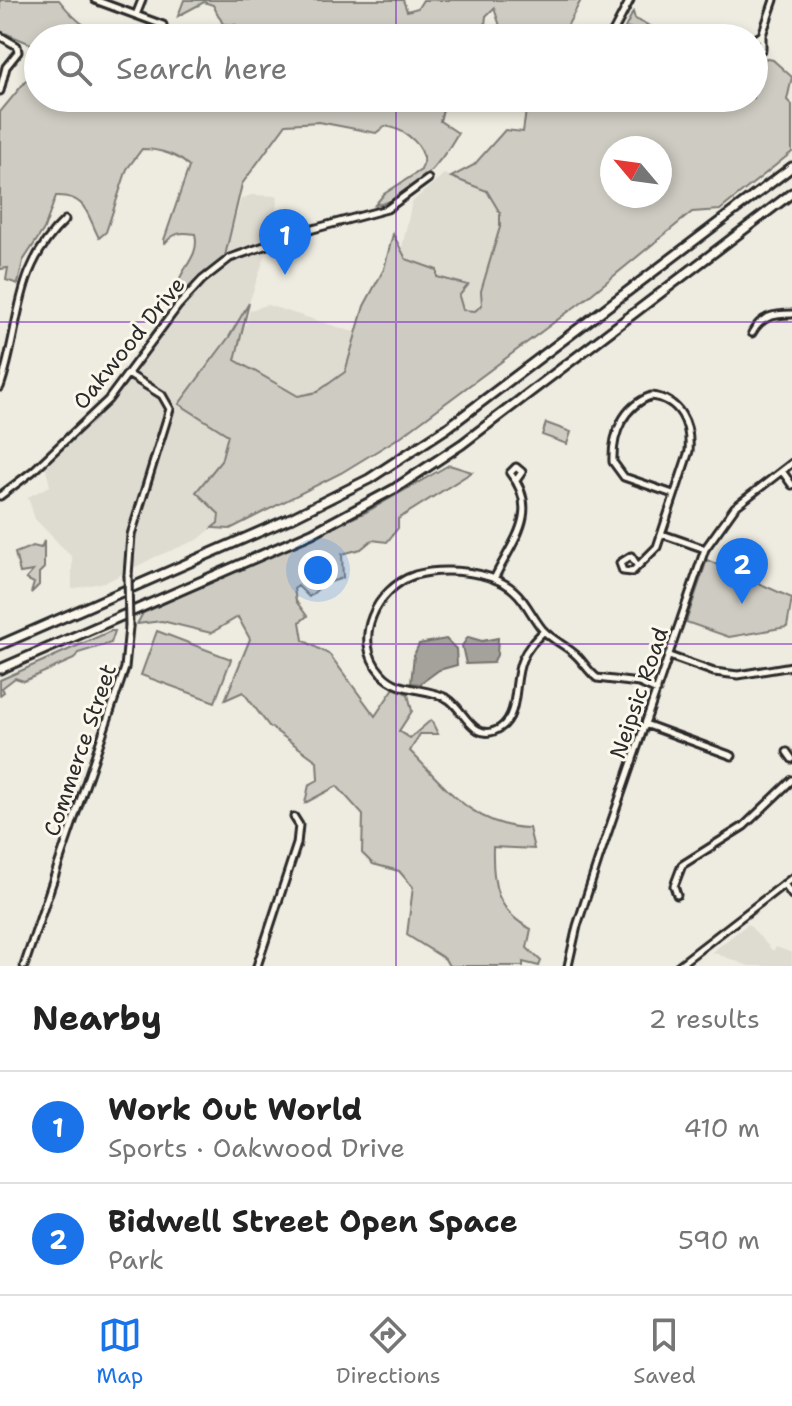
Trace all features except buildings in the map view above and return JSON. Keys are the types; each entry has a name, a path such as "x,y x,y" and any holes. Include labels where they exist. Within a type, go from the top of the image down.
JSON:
{"highway":[{"path":"0,645 303,513 384,470 459,419 792,167"},
{"path":"0,669 312,533 401,485 462,444 792,193"}],"street":[{"path":"95,0 160,24"},
{"path":"136,15 142,0"},
{"path":"617,24 630,0"},
{"path":"766,24 774,0"},
{"path":"0,36 17,46 18,52 6,67 0,91"},
{"name":"Oakwood Drive","path":"0,496 108,400 178,306 202,280 230,258 313,229 387,209 428,179"},
{"path":"0,387 26,275 35,254 65,220"},
{"path":"752,333 761,320 773,315 792,314"},
{"name":"Commerce Street","path":"24,966 125,668 129,627 130,537 170,411 163,395 128,374"},
{"path":"637,565 652,555 662,534 689,451 690,434 686,420 672,404 651,396 629,408 620,424 613,462 624,477 673,494"},
{"name":"Neipsic Road","path":"568,966 577,926 705,549 735,507 792,463"},
{"path":"782,471 792,485"},
{"path":"494,579 519,538 523,520 517,479"},
{"path":"662,534 705,549"},
{"path":"544,631 522,660 509,720 498,729 476,729 449,700 404,688 380,672 370,654 369,622 392,587 415,575 444,571 494,579 519,595 544,631 577,656 597,678 639,683 657,691"},
{"path":"669,656 714,672 738,675 792,666"},
{"path":"645,724 732,756"},
{"path":"787,752 792,759"},
{"path":"677,895 674,886 682,865 744,826 792,780"},
{"path":"257,966 296,851 299,829 294,817"},
{"path":"678,966 792,878"},
{"path":"784,884 792,895"}],"shaded area":[{"path":"0,0 59,0 84,24 24,24 24,41 0,31"},
{"path":"184,0 403,0 407,11 418,8 423,0 581,0 568,24 499,24 494,8 486,16 485,24 223,24 213,5 204,2 178,16"},
{"path":"633,12 635,19 646,24 627,24"},
{"path":"768,59 792,77 787,100 792,105 792,152 720,210 692,212 588,297 400,437 341,473 230,529 212,528 218,523 219,514 196,492 221,461 228,435 179,404 229,337 249,303 235,360 298,396 317,392 345,372 364,306 384,269 393,234 406,259 437,270 437,277 468,285 459,296 463,310 475,311 482,305 481,291 500,227 500,213 487,191 451,177 474,165 505,130 523,132 526,112 768,112"},
{"path":"24,83 24,112 442,112 440,121 458,133 434,168 413,188 388,202 375,205 384,194 421,170 422,154 408,135 385,126 376,133 319,122 286,124 242,184 224,260 182,296 177,290 178,283 195,250 195,234 178,234 165,243 164,240 189,167 180,159 155,150 142,149 127,169 106,232 99,238 80,203 56,196 44,229 23,261 18,284 6,280 8,268 0,269 0,112"},
{"path":"444,174 487,191 500,213 500,227 481,290 482,305 475,311 460,308 459,296 466,287 437,276 437,270 417,266 401,252 412,202"},
{"path":"251,195 278,196 275,216 267,232 266,253 249,303 229,336 179,403 228,435 222,461 197,492 219,514 218,523 199,539 108,581 72,589 72,557 35,519 28,497 50,486 44,461 108,400 178,306 223,263 241,199"},
{"path":"267,305 357,333 345,373 317,392 298,396 235,360 250,310"},
{"path":"546,423 571,432 567,444 542,435"},
{"path":"449,465 472,472 398,519 398,528 387,542 372,540 361,549 342,554 343,578 324,584 309,597 298,586 294,589 296,601 307,616 300,622 303,640 330,655 375,716 394,688 408,694 412,711 399,731 410,738 431,720 438,734 420,734 410,751 449,791 476,813 509,826 529,828 534,849 493,847 494,873 503,905 519,922 531,929 527,948 541,961 539,966 523,962 523,966 449,966 445,959 407,935 413,887 399,871 373,864 362,853 363,815 337,786 305,803 309,785 318,780 317,761 269,726 243,692 225,700 250,639 238,617 211,633 162,621 137,624 143,613 366,512"},
{"path":"44,541 44,568 39,573 39,585 31,593 34,583 26,579 33,571 20,573 15,553 33,546 41,548"},
{"path":"707,560 792,598 787,627 729,637 686,622"},
{"path":"115,631 111,643 78,653 74,659 24,681 15,678 2,688 4,692 0,695 0,680"},
{"path":"157,631 231,659 215,702 141,675"},
{"path":"468,637 482,641 498,638 493,663 466,664 462,646"},
{"path":"446,639 456,649 457,665 439,670 420,684 411,683 414,655 419,644"},
{"path":"748,924 773,951 776,947 792,953 792,966 749,966 712,952"}],"place":[{"name":"Work Out World","path":"285,275"},
{"name":"Bidwell Street Open Space","path":"742,604"}]}
